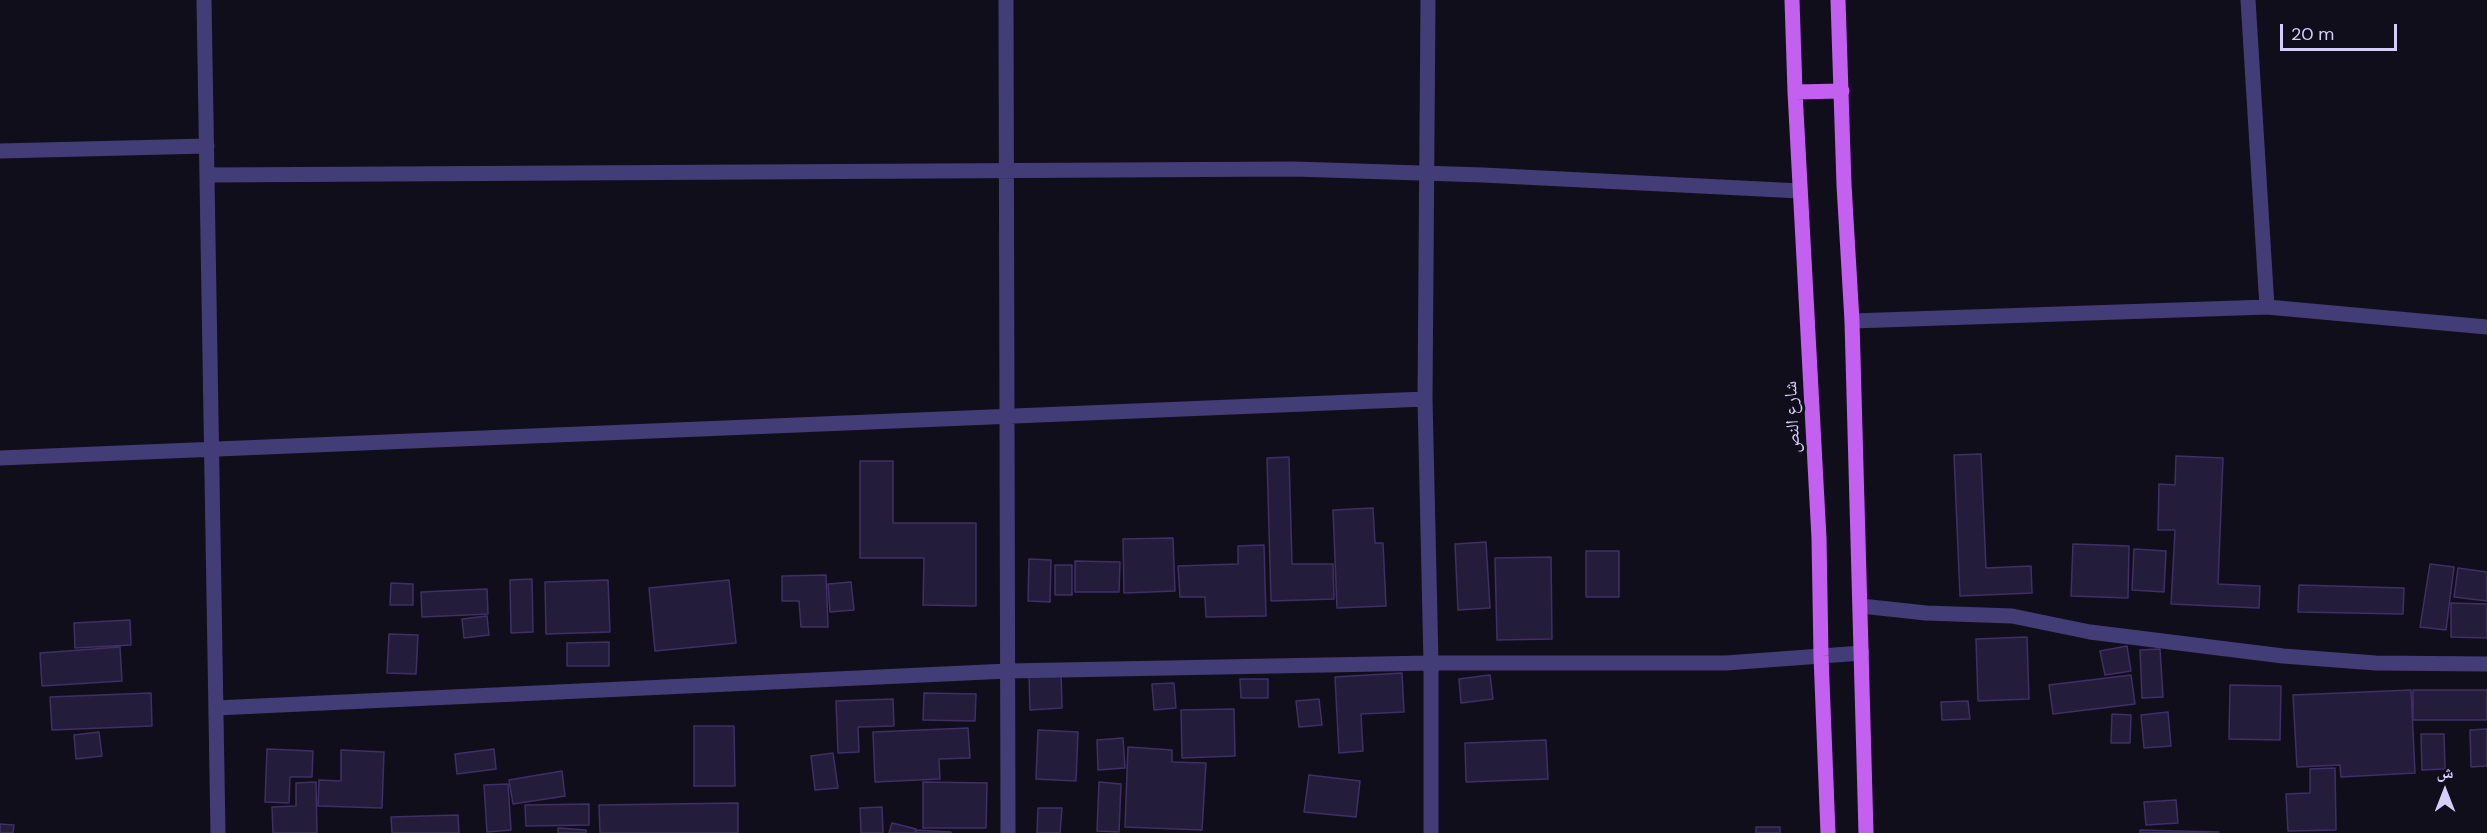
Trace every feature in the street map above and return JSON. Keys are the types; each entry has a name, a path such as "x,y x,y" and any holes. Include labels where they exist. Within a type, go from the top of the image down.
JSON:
{"main road":[{"name":"شارع النص","path":"1792,0 1819,538 1828,833"},
{"path":"1838,0 1844,185 1852,321 1866,833"},
{"path":"1795,92 1842,91"}],"street":[{"path":"204,0 218,833"},
{"path":"1006,0 1008,833"},
{"path":"1428,0 1425,399 1431,663 1431,833"},
{"path":"2248,0 2267,306"},
{"path":"0,151 207,146"},
{"path":"208,175 1225,168 1426,173 1800,191"},
{"path":"1852,321 2267,306 2487,327"},
{"path":"0,459 1425,399"},
{"path":"1861,606 1926,613 2012,616 2090,632 2283,656 2376,663 2487,664"},
{"path":"216,708 1008,671 1431,663 1726,663 1862,653"}],"building":[{"path":"1981,454 1986,568 2031,566 2032,593 1960,596 1954,455"},
{"path":"2176,456 2223,458 2218,584 2260,586 2259,608 2171,604 2175,530 2158,530 2159,484 2175,485"},
{"path":"1289,457 1292,564 1333,564 1334,599 1271,601 1267,458"},
{"path":"860,461 893,461 893,523 976,523 976,606 923,605 924,558 860,558"},
{"path":"1373,508 1375,543 1383,543 1386,606 1337,608 1333,510"},
{"path":"1173,538 1175,591 1124,593 1123,539"},
{"path":"1486,542 1490,608 1458,610 1455,544"},
{"path":"2073,544 2129,546 2128,598 2071,596"},
{"path":"1264,545 1266,616 1206,617 1205,597 1180,597 1178,566 1238,564 1238,546"},
{"path":"2134,549 2166,551 2164,592 2132,590"},
{"path":"1586,551 1619,551 1619,597 1586,597"},
{"path":"1551,557 1552,639 1497,640 1495,558"},
{"path":"1029,559 1051,560 1050,602 1028,601"},
{"path":"1075,561 1120,562 1119,592 1075,592"},
{"path":"2430,564 2454,567 2446,630 2420,627"},
{"path":"1055,565 1072,565 1072,595 1055,595"},
{"path":"2458,568 2487,572 2487,601 2454,597"},
{"path":"826,575 828,627 801,627 799,601 782,601 782,576"},
{"path":"532,579 533,632 511,633 510,580"},
{"path":"608,580 610,632 546,634 545,582"},
{"path":"729,580 736,643 655,651 649,588"},
{"path":"851,582 854,610 830,612 828,584"},
{"path":"391,583 413,584 413,605 390,605"},
{"path":"2299,585 2404,588 2403,614 2298,612"},
{"path":"487,589 488,614 422,617 421,592"},
{"path":"2451,603 2487,604 2487,638 2451,637"},
{"path":"487,616 489,635 464,638 462,619"},
{"path":"130,620 131,645 75,648 74,623"},
{"path":"389,634 418,635 416,674 387,673"},
{"path":"2027,637 2029,699 1978,701 1976,639"},
{"path":"609,642 609,666 567,666 567,643"},
{"path":"2127,646 2131,671 2105,675 2100,651"},
{"path":"120,647 122,681 42,686 40,653"},
{"path":"2160,649 2163,697 2142,698 2140,650"},
{"path":"1061,672 1062,708 1030,710 1029,673"},
{"path":"1402,673 1404,712 1361,714 1363,751 1339,753 1335,677"},
{"path":"1490,675 1493,699 1461,703 1459,679"},
{"path":"2131,675 2135,704 2053,714 2049,685"},
{"path":"1240,679 1268,679 1268,698 1241,698"},
{"path":"1174,683 1176,708 1154,710 1152,684"},
{"path":"2230,685 2281,686 2280,740 2229,739"},
{"path":"2411,690 2415,773 2341,777 2340,765 2297,767 2293,695"},
{"path":"2413,690 2487,690 2487,720 2413,720"},
{"path":"151,693 152,726 52,730 50,697"},
{"path":"924,693 976,694 975,721 923,720"},
{"path":"893,699 894,726 858,727 859,752 838,753 836,701"},
{"path":"1319,699 1322,725 1299,727 1296,701"},
{"path":"1968,701 1970,719 1942,720 1941,702"},
{"path":"1234,709 1235,756 1182,758 1181,710"},
{"path":"2168,712 2171,746 2144,748 2141,715"},
{"path":"2112,714 2131,715 2130,743 2111,743"},
{"path":"694,726 734,726 735,786 694,786"},
{"path":"968,728 970,758 939,759 940,779 875,782 873,732"},
{"path":"2487,729 2487,766 2471,767 2470,730"},
{"path":"1038,730 1078,732 1076,781 1036,779"},
{"path":"99,732 102,756 76,759 74,735"},
{"path":"2421,734 2444,734 2445,769 2422,770"},
{"path":"1123,738 1125,768 1098,770 1097,740"},
{"path":"1546,740 1548,779 1466,782 1465,743"},
{"path":"1128,747 1172,750 1172,762 1206,763 1202,830 1125,827"},
{"path":"267,749 313,751 312,777 290,777 289,803 265,802"},
{"path":"494,749 496,769 457,774 455,754"},
{"path":"341,750 384,752 382,808 318,806 319,780 341,781"},
{"path":"833,753 838,788 815,790 811,756"},
{"path":"2335,768 2336,830 2288,831 2286,794 2310,793 2310,769"},
{"path":"562,771 565,796 513,804 509,780"},
{"path":"1309,775 1360,781 1356,817 1304,812"},
{"path":"316,782 317,833 273,833 272,807 296,806 296,783"},
{"path":"923,782 987,783 986,828 923,828"},
{"path":"1099,782 1121,784 1119,832 1097,831"},
{"path":"508,784 511,830 487,832 484,785"},
{"path":"2176,800 2178,823 2146,825 2144,802"},
{"path":"738,803 738,833 600,833 599,805"},
{"path":"589,804 589,825 526,826 525,805"},
{"path":"882,807 883,833 861,833 860,808"},
{"path":"1038,808 1062,808 1060,833 1037,833"},
{"path":"458,815 459,833 392,833 391,817"},
{"path":"892,823 916,829 915,833 889,833"},
{"path":"0,824 14,825 13,833 0,833"},
{"path":"1756,827 1780,827 1780,833 1756,833"},
{"path":"558,828 586,830 586,833 558,833"},
{"path":"916,830 951,832 951,833 916,833"},
{"path":"2140,830 2219,832 2140,833"}]}
